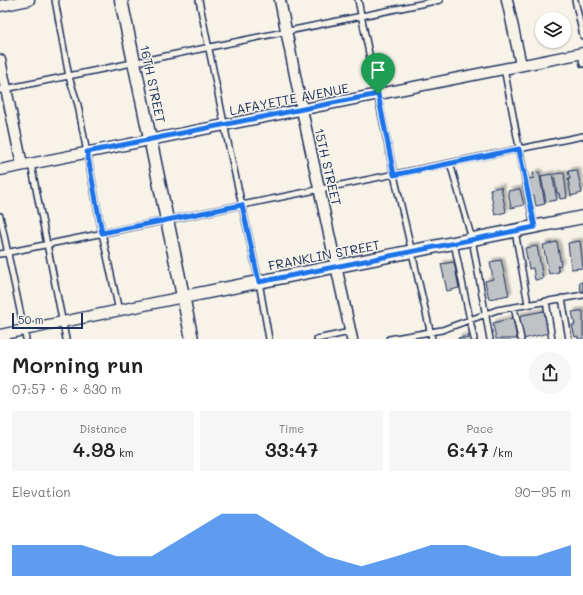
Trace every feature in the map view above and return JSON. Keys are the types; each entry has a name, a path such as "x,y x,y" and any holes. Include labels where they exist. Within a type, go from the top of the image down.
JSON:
{"street":[{"path":"0,6 29,0"},
{"name":"16TH STREET","path":"121,0 192,339"},
{"name":"15TH STREET","path":"280,0 302,110 351,336"},
{"path":"507,0 521,65"},
{"name":"LAFAYETTE AVENUE","path":"0,170 582,53"},
{"path":"0,60 3,90 27,164"},
{"name":"FRANKLIN STREET","path":"0,335 25,335 62,322 583,217"}],"lane":[{"path":"55,0 69,77 78,105 102,233 119,311"},
{"path":"199,0 224,125 259,282 269,339"},
{"path":"358,0 394,175 432,339"},
{"path":"3,90 440,0"},
{"path":"575,0 583,36"},
{"path":"582,53 583,64"},
{"path":"504,68 535,227"},
{"path":"0,254 583,136"},
{"path":"450,163 472,240 490,339"},
{"path":"27,164 47,244 66,339"},
{"path":"0,216 25,335"},
{"path":"515,231 528,304"},
{"path":"454,243 474,339"},
{"path":"389,339 442,330 497,310 583,295"},
{"path":"562,298 569,339"},
{"path":"546,301 552,339"},
{"path":"514,307 521,339"},
{"path":"317,339 351,336"}],"building":[{"path":"577,170 582,193 571,196 568,171"},
{"path":"539,172 545,204 536,206 534,196 530,197 527,179 534,178 533,173"},
{"path":"564,173 567,198 560,199 559,193 557,193 554,174"},
{"path":"552,174 557,200 546,202 541,176"},
{"path":"501,187 506,212 495,215 490,189"},
{"path":"520,189 524,205 511,208 508,191"},
{"path":"580,241 583,268 571,269 568,243"},
{"path":"557,242 561,265 557,266 559,272 549,274 543,245"},
{"path":"537,246 543,279 535,280 533,268 529,269 525,248"},
{"path":"501,260 509,295 489,299 485,281 493,279 490,262"},
{"path":"454,262 459,288 447,291 441,264"},
{"path":"583,282 583,292 581,292 579,283"},
{"path":"544,311 549,333 523,339 518,316"},
{"path":"583,311 583,339 578,339 578,336 575,337 572,325 575,325 572,312"},
{"path":"513,318 517,339 496,339 493,323"},
{"path":"469,336 469,339 458,339 458,338"}],"route":[{"path":"378,94 394,175 519,149 535,227 259,282 242,205 102,233 87,152 378,94"}]}
